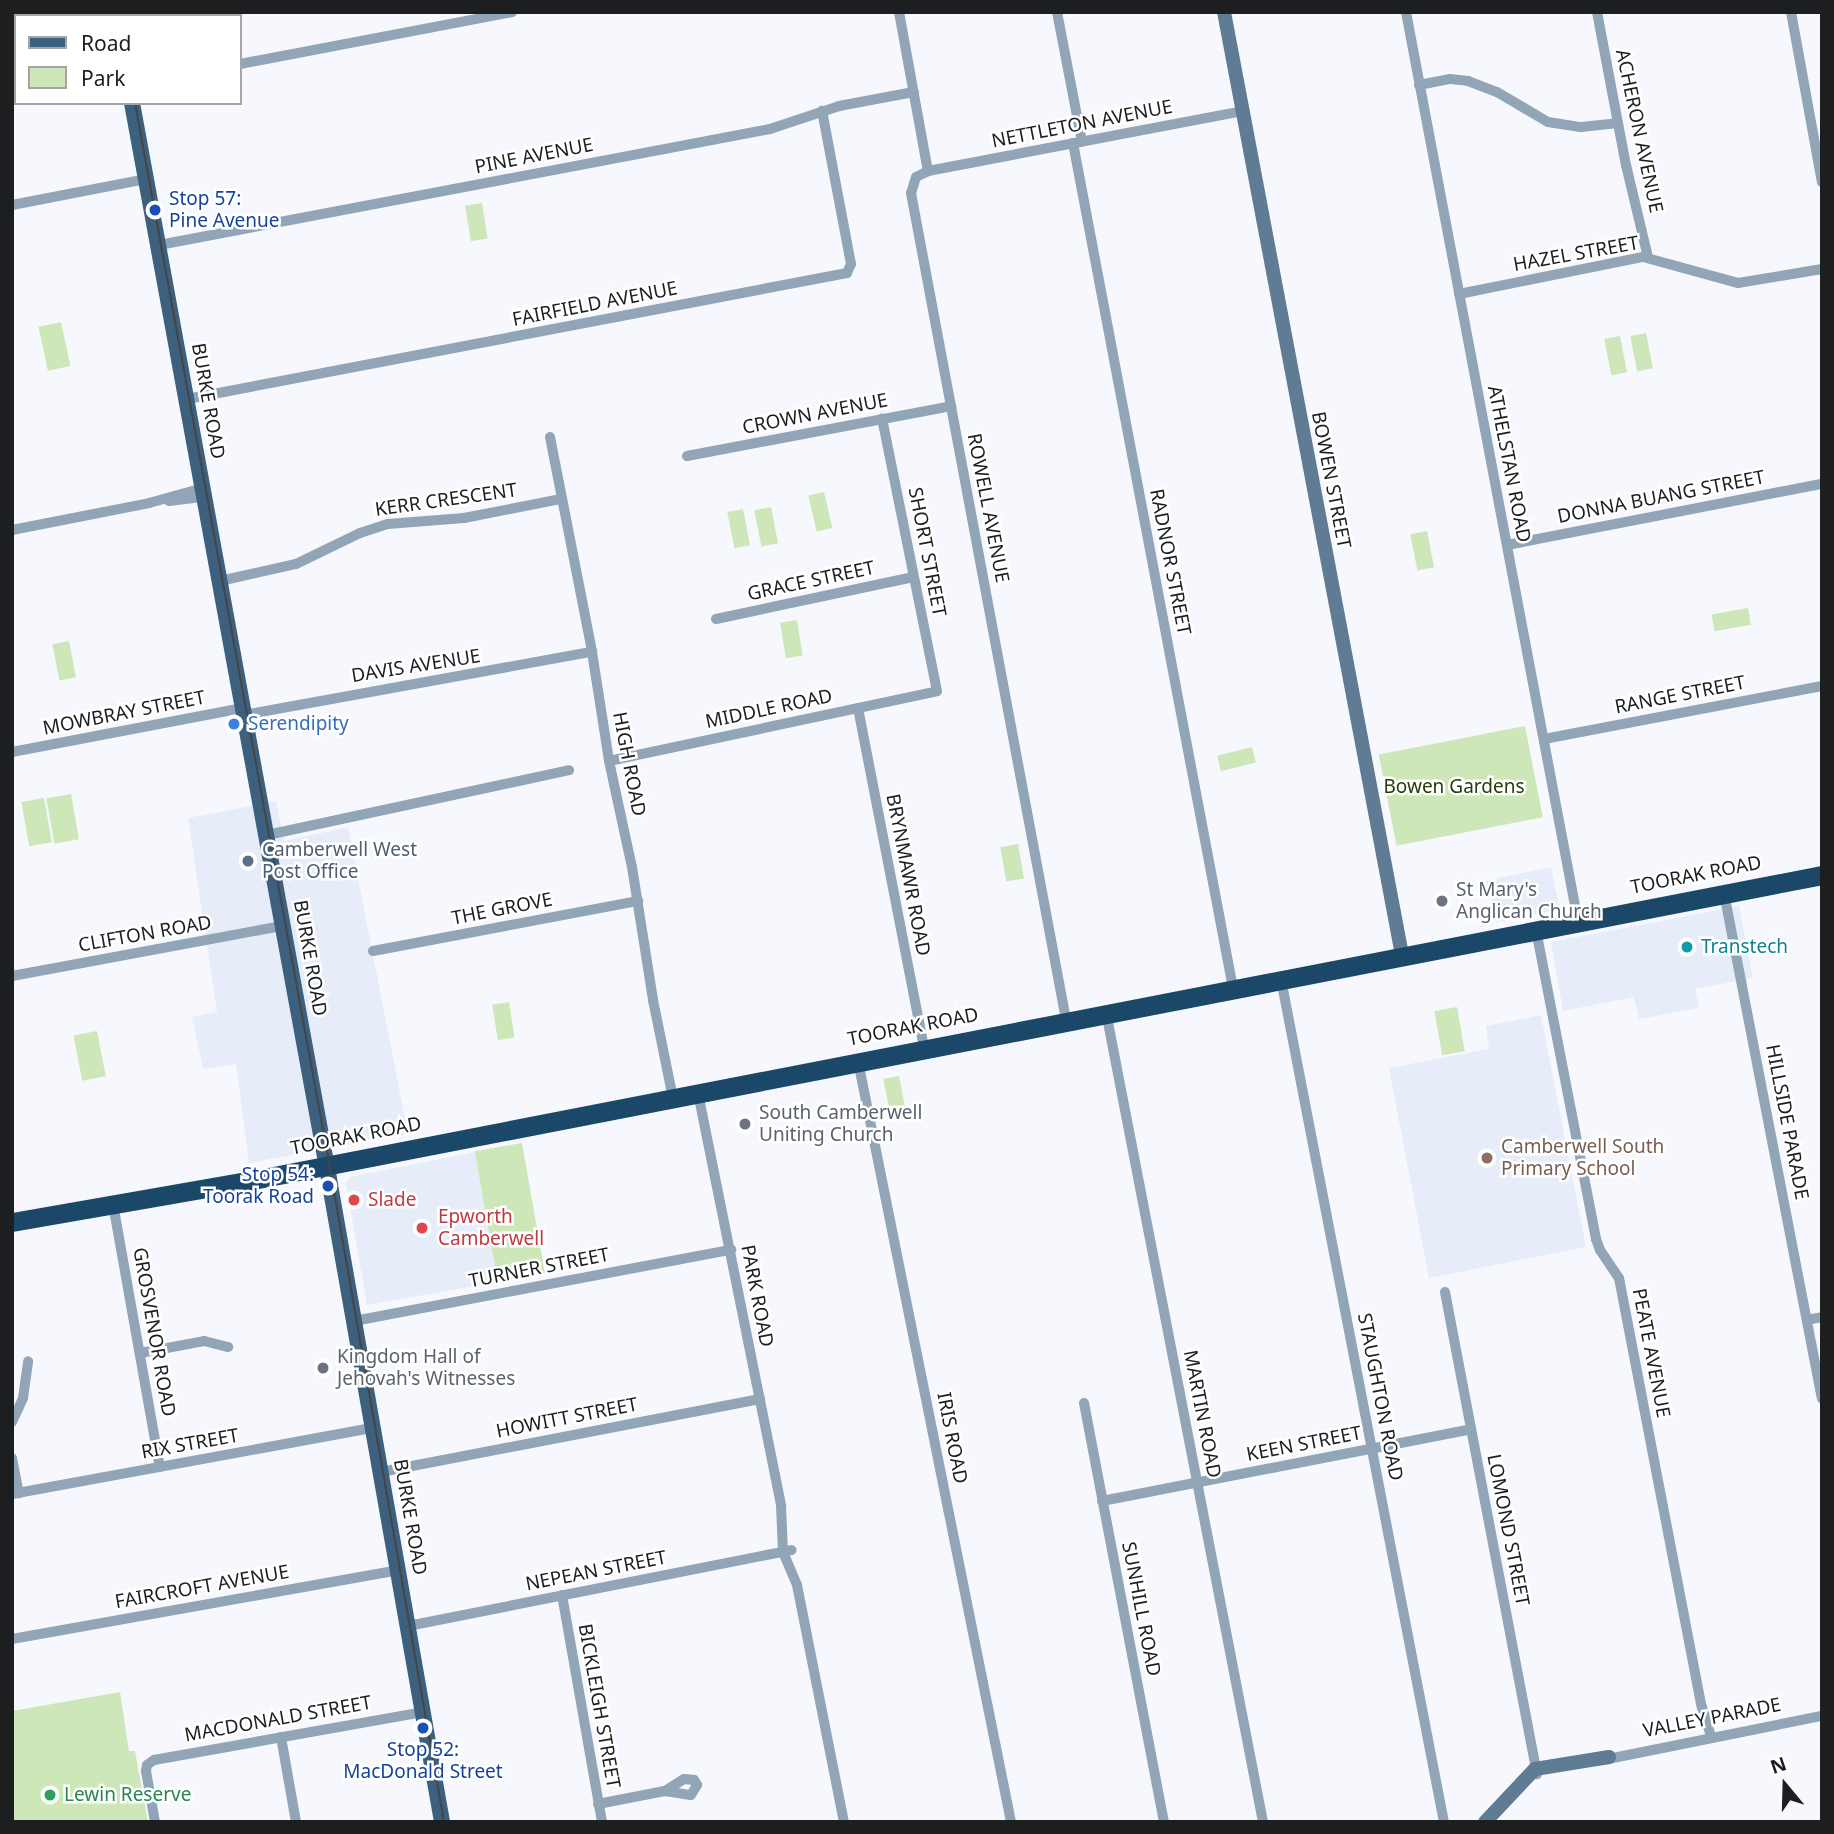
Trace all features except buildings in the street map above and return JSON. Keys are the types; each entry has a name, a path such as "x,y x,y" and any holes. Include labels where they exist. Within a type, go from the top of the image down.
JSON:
{"highway":[{"name":"TOORAK ROAD","path":"12,1222 327,1165 1822,875"}],"main road":[{"name":"BURKE ROAD","path":"132,105 327,1165 442,1822"}],"street":[{"path":"242,64 512,12"},
{"path":"899,12 928,171"},
{"name":"RADNOR STREET","path":"1057,12 1077,143 1233,988"},
{"name":"BOWEN STREET","path":"1224,12 1402,955"},
{"name":"ATHELSTAN ROAD","path":"1406,12 1578,921"},
{"name":"ACHERON AVENUE","path":"1597,12 1648,257"},
{"path":"1791,12 1822,182"},
{"path":"1419,85 1450,79 1478,84 1497,92 1526,112 1560,125 1581,127 1618,123"},
{"name":"PINE AVENUE","path":"159,245 770,129 822,111 914,92"},
{"name":"FAIRFIELD AVENUE","path":"187,399 846,273 851,264 822,111"},
{"name":"NETTLETON AVENUE","path":"928,171 1242,111"},
{"name":"ROWELL AVENUE","path":"928,171 916,177 911,193 1066,1020"},
{"path":"12,205 146,179"},
{"name":"HAZEL STREET","path":"1459,294 1635,257 1648,257 1738,283 1822,270"},
{"name":"CROWN AVENUE","path":"687,456 951,407"},
{"name":"SHORT STREET","path":"883,419 937,691"},
{"name":"HIGH ROAD","path":"550,437 673,1098"},
{"name":"DONNA BUANG STREET","path":"1507,545 1822,484"},
{"path":"12,530 204,492"},
{"name":"KERR CRESCENT","path":"220,581 296,564 360,533 388,524 464,518 561,499"},
{"name":"GRACE STREET","path":"716,619 914,577"},
{"name":"DAVIS AVENUE","path":"244,712 592,652"},
{"name":"RANGE STREET","path":"1544,739 1822,686"},
{"name":"MIDDLE ROAD","path":"609,761 937,691"},
{"name":"BRYNMAWR ROAD","path":"858,708 924,1048"},
{"name":"MOWBRAY STREET","path":"12,752 244,712"},
{"path":"267,835 569,770"},
{"name":"HILLSIDE PARADE","path":"1724,893 1822,1399"},
{"name":"THE GROVE","path":"373,951 638,901"},
{"name":"CLIFTON ROAD","path":"12,976 283,926"},
{"name":"PEATE AVENUE","path":"1536,930 1596,1239 1600,1250 1619,1278 1707,1738"},
{"name":"STAUGHTON ROAD","path":"1281,979 1444,1822"},
{"name":"MARTIN ROAD","path":"1106,1012 1263,1822"},
{"name":"IRIS ROAD","path":"858,1061 1011,1822"},
{"name":"PARK ROAD","path":"698,1093 781,1506 789,1527 787,1551 796,1563 797,1585 844,1822"},
{"name":"GROSVENOR ROAD","path":"113,1204 160,1467"},
{"name":"TURNER STREET","path":"354,1321 730,1250"},
{"name":"LOMOND STREET","path":"1445,1292 1536,1772"},
{"path":"1807,1320 1822,1317"},
{"path":"140,1353 204,1341 228,1347"},
{"path":"12,1422 23,1398 28,1361"},
{"name":"HOWITT STREET","path":"381,1472 760,1399"},
{"name":"SUNHILL ROAD","path":"1083,1403 1164,1822"},
{"name":"RIX STREET","path":"15,1494 373,1428"},
{"name":"KEEN STREET","path":"1102,1501 1471,1429"},
{"path":"12,1458 15,1494"},
{"name":"NEPEAN STREET","path":"408,1626 787,1551"},
{"name":"FAIRCROFT AVENUE","path":"12,1639 398,1570"},
{"name":"BICKLEIGH STREET","path":"562,1595 601,1822"},
{"name":"MACDONALD STREET","path":"155,1822 146,1771 150,1762 159,1758 423,1712"},
{"name":"VALLEY PARADE","path":"1536,1772 1822,1716"},
{"path":"281,1737 296,1822"},
{"path":"1485,1822 1536,1772"},
{"path":"1493,1822 1536,1772"},
{"path":"598,1804 665,1791"}],"shaded area":[{"path":"276,801 284,841 348,827 408,1134 249,1163 236,1064 203,1069 192,1017 217,1012 188,818"},
{"path":"1551,867 1560,909 1495,923 1486,881"},
{"path":"1739,906 1753,978 1695,989 1699,1008 1639,1019 1634,997 1563,1011 1551,942"},
{"name":"Camberwell South Primary School","path":"1541,1015 1586,1247 1429,1278 1389,1068 1489,1049 1486,1026"},
{"name":"Epworth Camberwell","path":"475,1152 498,1282 367,1305 346,1183 350,1177"}],"green space":[{"path":"482,203 488,239 471,241 465,206"},
{"path":"61,322 70,366 48,371 39,327"},
{"path":"1646,333 1653,368 1637,371 1630,336"},
{"path":"1620,336 1627,372 1611,375 1604,339"},
{"path":"824,492 832,528 817,532 808,496"},
{"path":"771,507 778,543 761,547 754,510"},
{"path":"743,509 750,545 734,548 727,512"},
{"path":"1427,531 1434,567 1417,571 1410,534"},
{"path":"1748,608 1751,625 1715,631 1712,614"},
{"path":"797,620 803,656 786,658 780,623"},
{"path":"69,641 76,677 59,681 52,644"},
{"name":"Bowen Gardens","path":"1525,726 1543,817 1396,846 1379,754"},
{"path":"1252,747 1256,763 1221,771 1217,756"},
{"path":"71,794 79,839 54,844 46,798"},
{"path":"44,798 52,842 29,846 21,802"},
{"path":"1018,844 1024,878 1006,882 1000,847"},
{"path":"509,1002 515,1038 498,1040 492,1005"},
{"path":"1457,1007 1465,1051 1442,1055 1434,1011"},
{"path":"97,1031 106,1076 82,1081 73,1036"},
{"path":"899,1076 906,1112 890,1115 883,1079"},
{"path":"522,1143 545,1273 498,1281 475,1151"},
{"name":"Lewin Reserve","path":"120,1692 129,1751 135,1751 148,1822 12,1822 12,1711"}],"tram line":[{"path":"135,105 327,1151 444,1822"}],"place":[{"name":"Stop 57: Pine Avenue","path":"155,210"},
{"name":"Serendipity","path":"234,724"},
{"name":"Camberwell West Post Office","path":"248,861"},
{"name":"St Mary's Anglican Church","path":"1442,901"},
{"name":"Transtech","path":"1687,947"},
{"name":"South Camberwell Uniting Church","path":"745,1124"},
{"name":"Camberwell South Primary School","path":"1487,1158"},
{"name":"Stop 54: Toorak Road","path":"328,1186"},
{"name":"Slade","path":"354,1200"},
{"name":"Epworth Camberwell","path":"422,1228"},
{"name":"Kingdom Hall of Jehovah's Witnesses","path":"323,1368"},
{"name":"Stop 52: MacDonald Street","path":"423,1728"},
{"name":"Lewin Reserve","path":"50,1795"}]}
